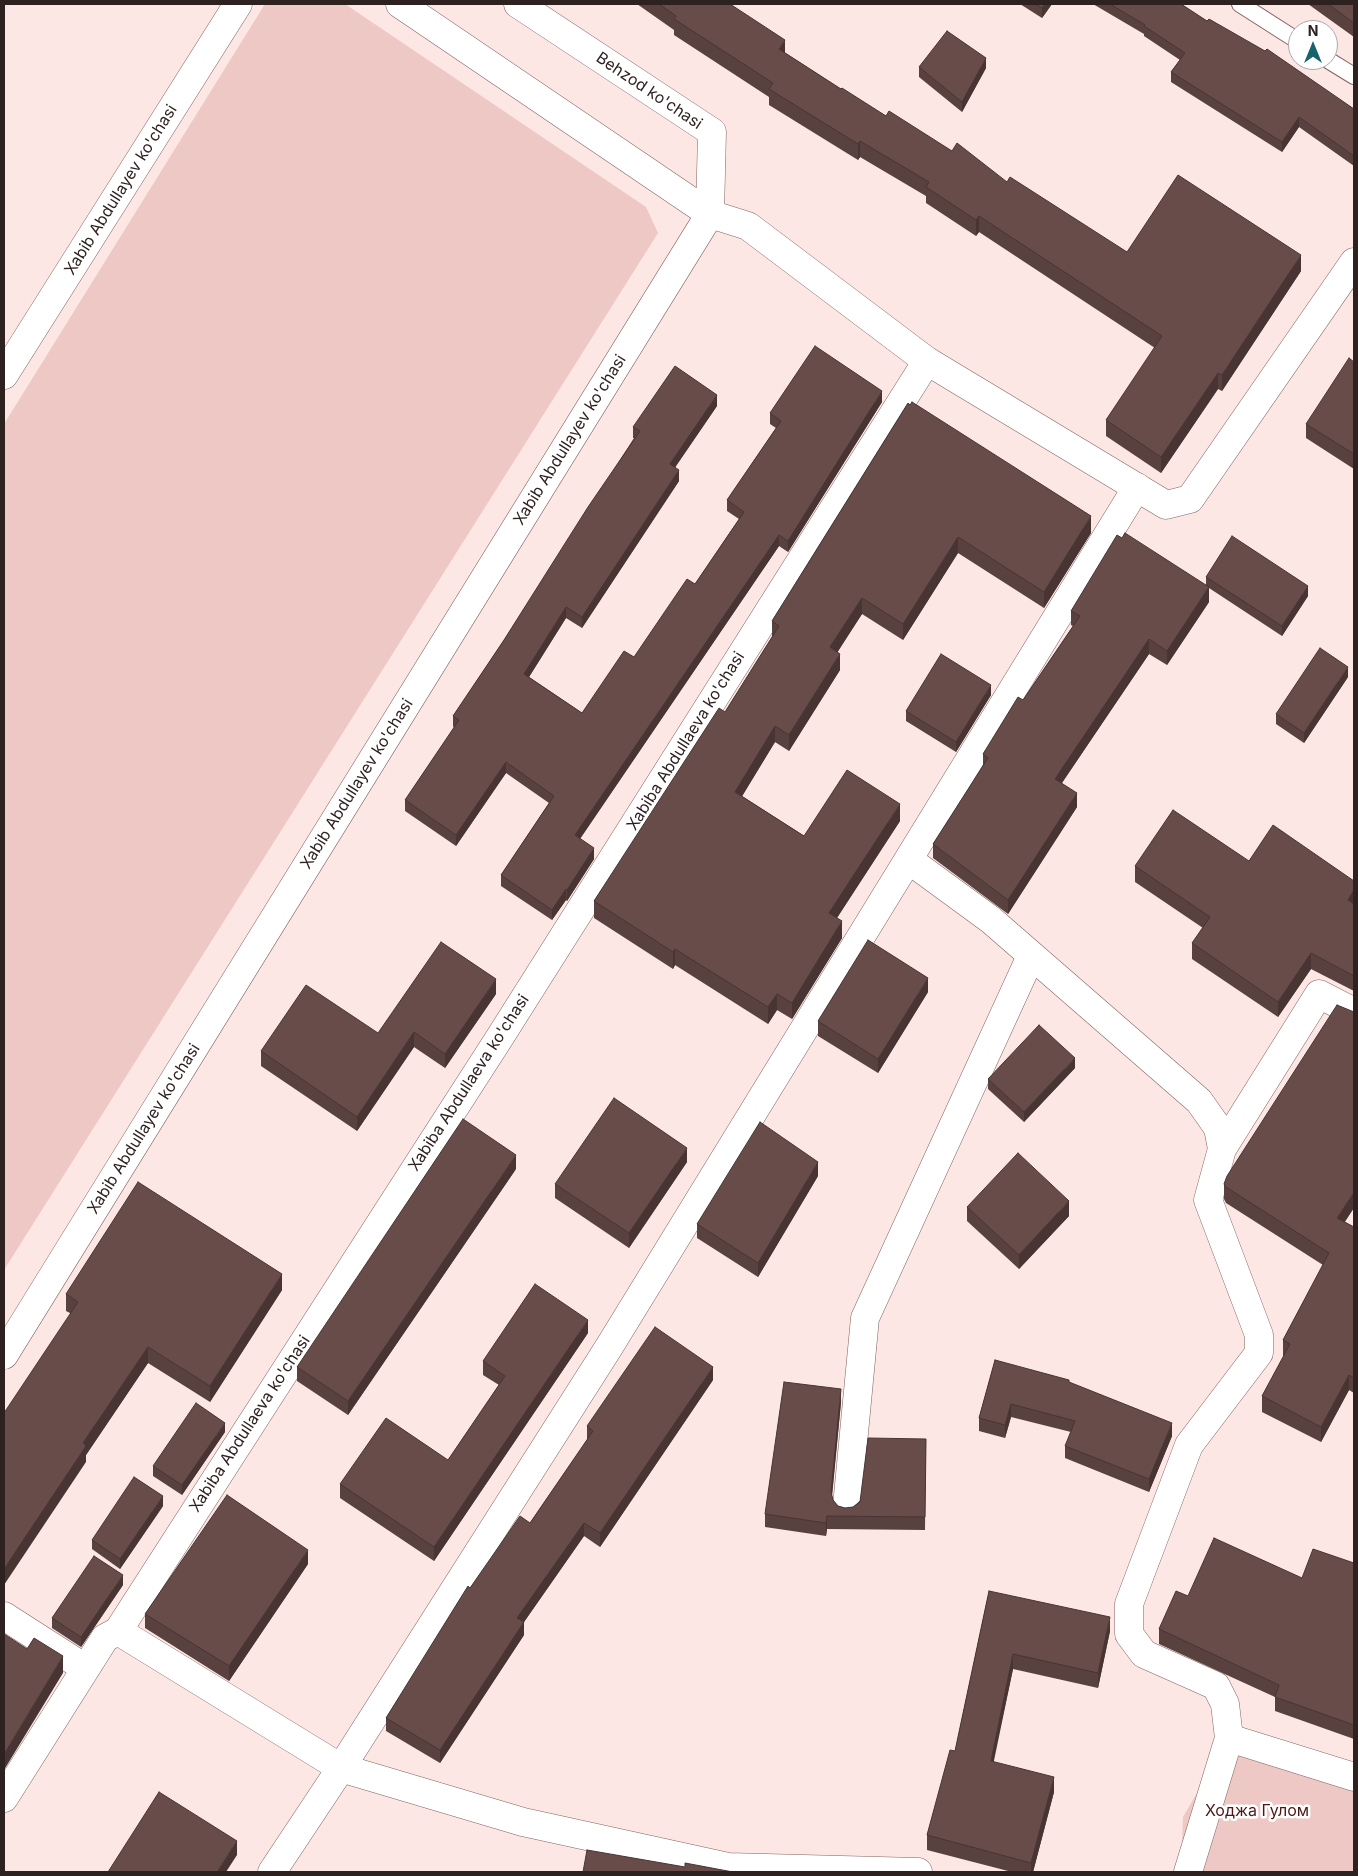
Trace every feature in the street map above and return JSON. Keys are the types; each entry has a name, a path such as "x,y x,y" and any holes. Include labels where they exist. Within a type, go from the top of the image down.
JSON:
{"street":[{"name":"Xabib Abdullayev ko'chasi","path":"4,375 238,4"},
{"path":"400,4 710,214 748,226 927,361 1166,505 1190,499 1354,262"},
{"name":"Behzod ko'chasi","path":"518,4 712,132 710,214"},
{"name":"Xabib Abdullayev ko'chasi","path":"4,1354 710,214"},
{"name":"Xabiba Abdullaeva ko'chasi","path":"4,1798 105,1638 118,1631 500,1037 927,361"},
{"path":"272,1872 341,1768 609,1347 1137,487"},
{"path":"909,860 991,920 1199,1101 1218,1128 1222,1149"},
{"path":"847,1506 865,1318 1031,956"},
{"path":"1188,1872 1229,1738 1225,1704 1216,1686 1144,1654 1129,1634 1129,1604 1189,1445 1258,1353 1259,1336 1208,1200 1222,1149 1319,994 1354,1012"},
{"path":"4,1616 85,1668"},
{"path":"118,1631 341,1768 523,1822 728,1867 918,1872"},
{"path":"1229,1738 1354,1777"}],"lane":[{"path":"1240,4 1288,35"},
{"path":"1338,66 1354,76"}],"green space":[{"path":"265,4 345,4 646,207 658,233 4,1270 4,424"},
{"name":"Ходжа Гулом","path":"1229,1738 1354,1779 1354,1872 1181,1872 1183,1817"}],"building":[{"path":"659,4 730,4 785,40 779,49 841,89 886,116 889,111 952,151 957,143 1007,182 1010,177 1127,252 1178,175 1301,255 1222,375 1218,373 1161,457 1106,420 1162,336 979,216 976,220 926,187 929,182 860,141 858,144 769,89 773,83 674,19 676,16"},
{"path":"1035,4 1045,4 1042,8"},
{"path":"1110,4 1181,4 1207,21 1209,19 1265,51 1267,49 1288,63 1288,70 1297,70 1354,109 1354,156 1299,117 1282,142 1171,72 1185,53 1145,25"},
{"path":"1328,4 1354,4 1354,23"},
{"path":"947,31 986,58 962,102 919,67"},
{"path":"815,346 882,391 788,541 779,535 575,835 594,848 552,910 501,875 554,796 506,762 456,835 405,800 459,720 453,716 504,640 588,507 640,431 633,427 675,366 717,395 670,464 679,470 582,617 566,607 524,674 582,713 624,651 634,657 687,579 695,584 744,512 727,500 781,421 770,413"},
{"path":"1349,358 1354,362 1354,454 1306,424"},
{"path":"912,402 1091,516 1044,592 958,537 903,624 862,598 830,647 840,654 789,735 775,726 735,792 804,836 847,770 900,804 829,913 842,921 792,1003 777,994 768,1007 675,949 673,952 594,901 719,708 725,712 779,626 772,621 908,403 910,405"},
{"path":"1125,533 1209,587 1167,651 1149,639 1055,779 1077,793 1008,900 933,844 988,758 983,754 1018,697 1023,700 1080,616 1071,611 1117,535 1122,538"},
{"path":"1232,536 1308,586 1282,626 1206,577"},
{"path":"1320,648 1348,667 1304,733 1276,714"},
{"path":"941,654 991,685 956,742 906,711"},
{"path":"1173,810 1249,861 1273,825 1354,881 1354,890 1348,900 1354,904 1354,976 1311,953 1278,1002 1192,943 1210,917 1135,866"},
{"path":"868,940 928,978 878,1059 818,1021"},
{"path":"441,942 496,979 445,1054 414,1032 357,1117 261,1051 306,985 378,1033"},
{"path":"1337,1005 1354,1012 1354,1192 1337,1218 1354,1227 1354,1378 1349,1375 1321,1427 1262,1396 1290,1344 1283,1340 1329,1253 1224,1184 1227,1176"},
{"path":"1039,1025 1075,1058 1024,1112 988,1079"},
{"path":"614,1098 687,1148 629,1233 555,1184"},
{"path":"463,1119 516,1155 348,1401 297,1367"},
{"path":"760,1122 818,1162 758,1263 697,1224"},
{"path":"1018,1153 1069,1201 1019,1255 967,1207"},
{"path":"138,1182 282,1274 210,1386 148,1347 83,1443 86,1446 4,1569 4,1413 78,1302 66,1294"},
{"path":"535,1284 588,1320 434,1547 340,1484 386,1418 448,1460 505,1376 483,1361"},
{"path":"655,1327 713,1367 600,1533 584,1523 517,1618 524,1622 440,1750 386,1718 468,1586 470,1588 520,1516 530,1523 593,1431 587,1426"},
{"path":"995,1360 1069,1380 1069,1382 1172,1423 1149,1479 1065,1446 1075,1421 1011,1404 1005,1425 979,1418"},
{"path":"784,1382 841,1389 831,1492 833,1500 838,1506 845,1508 853,1507 860,1502 868,1438 926,1439 925,1517 827,1516 826,1523 765,1514"},
{"path":"196,1403 225,1423 182,1485 153,1466"},
{"path":"134,1477 163,1496 120,1559 92,1540"},
{"path":"227,1495 308,1550 229,1666 145,1614"},
{"path":"1214,1538 1302,1578 1313,1549 1354,1563 1354,1725 1275,1697 1279,1685 1159,1629 1176,1591 1188,1596"},
{"path":"94,1556 123,1575 81,1637 52,1618"},
{"path":"989,1591 1110,1617 1098,1673 1013,1654 991,1761 1054,1777 1031,1863 927,1835 950,1750 955,1751"},
{"path":"4,1634 27,1649 34,1638 63,1656 4,1754"},
{"path":"159,1792 237,1841 217,1872 108,1872"},
{"path":"587,1850 685,1867 685,1863 733,1872 583,1872"}]}
